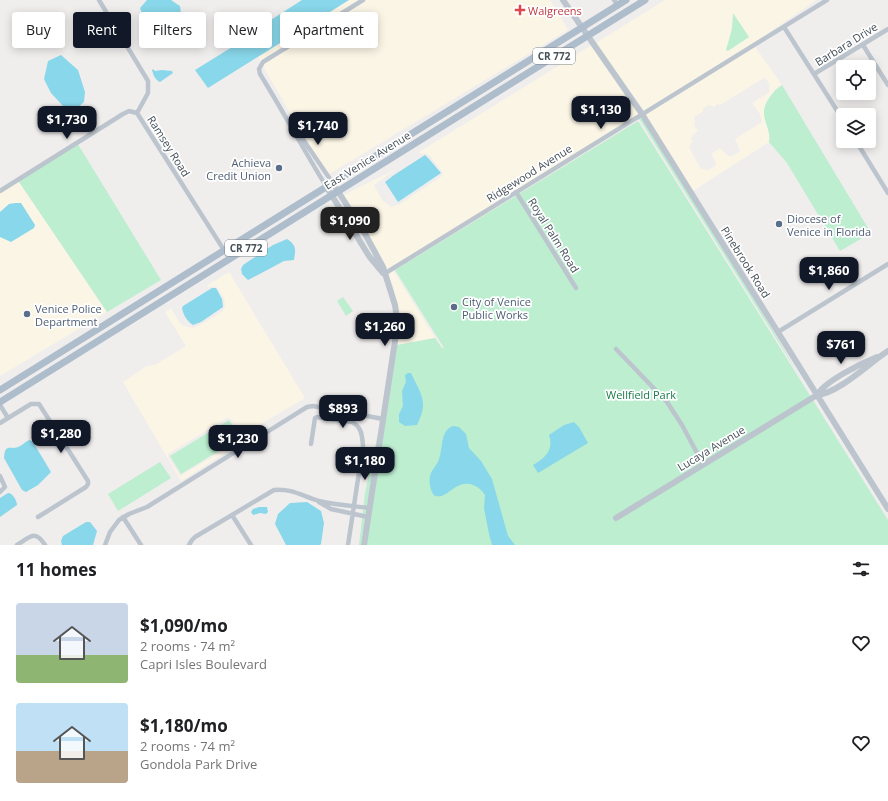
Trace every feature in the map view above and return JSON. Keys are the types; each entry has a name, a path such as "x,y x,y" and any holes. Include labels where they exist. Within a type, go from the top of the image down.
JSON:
{"main road":[{"name":"East Venice Avenue","path":"0,390 582,27 616,3 626,0"},
{"name":"East Venice Avenue","path":"0,404 229,258 645,0"},
{"path":"464,112 469,105 488,90 498,79"},
{"path":"418,141 426,132 459,111 464,100"},
{"path":"92,345 98,335 145,304 157,292"}],"street":[{"name":"Ramsey Road","path":"99,0 148,80 148,93 137,113 229,258"},
{"path":"363,0 260,65 259,68 260,74 290,124 298,132 329,184 331,195 369,256 384,274"},
{"name":"Pinebrook Road","path":"563,0 642,114 888,509"},
{"name":"Pinebrook Road","path":"568,0 579,17 582,27"},
{"name":"Ridgewood Avenue","path":"384,274 827,0"},
{"path":"784,26 836,109"},
{"name":"Barbara Drive","path":"814,74 888,29"},
{"path":"863,45 888,85"},
{"path":"0,191 123,114 129,111 137,113"},
{"path":"860,148 888,193"},
{"path":"329,184 338,190 372,246 380,262 394,299 396,313 397,326 364,545"},
{"name":"Royal Palm Road","path":"516,192 576,288"},
{"path":"778,332 888,264"},
{"path":"616,349 667,402 682,425 703,464"},
{"name":"Lucaya Avenue","path":"616,518 817,395 823,387 861,364 888,351"},
{"path":"0,404 8,418"},
{"path":"0,423 31,404 39,404 88,483 86,487 38,517"},
{"path":"105,545 110,532 123,517 147,507 309,406 383,419"},
{"path":"311,444 315,418 317,417 352,422 357,425 362,436 363,446 348,545"},
{"path":"0,476 6,487 0,492"},
{"path":"189,545 195,537 274,490 291,490 318,501 331,509 368,517"},
{"path":"318,501 370,508"},
{"path":"232,515 251,545"},
{"path":"123,517 141,545"},
{"path":"17,545 35,536 39,537 44,545"}],"shaded area":[{"path":"349,0 550,0 568,30 326,176 258,57 280,43 280,48 378,48 378,12 330,12"},
{"path":"665,0 816,0 753,44 782,85 775,89 764,113 770,135 769,142 693,191 596,43","holes":["733,14 749,37 730,38","764,78 770,85 770,92 752,103 760,114 762,122 735,139 740,150 739,152 732,156 728,156 720,148 711,154 716,165 709,170 701,169 689,147 693,141 691,139 692,135 698,131 694,125 694,117 703,112 703,108 709,105 714,107 717,104 720,105"]},
{"path":"592,45 641,116 393,270 435,338 397,345 399,313 393,286 378,251 344,195 396,169 374,185 382,200 391,207 400,204 442,176 443,173 431,157 425,153 422,154 419,152"},
{"path":"17,179 107,312 0,376 0,237 5,238 35,225 21,203 0,212 0,190"},
{"path":"229,272 305,398 242,435 247,439 181,481 123,382 147,366 155,365 186,346 165,312 171,308 181,325 193,328 223,311 225,305 224,298 216,286 208,287 208,285","holes":["227,418 230,418 241,437 241,440 180,476 168,457 168,454"]}],"green space":[{"path":"733,13 749,37 728,51 726,50 732,29"},
{"path":"782,85 871,233 840,251 787,163 769,142 764,110 769,98"},
{"path":"641,116 759,307 802,380 640,120 637,119"},
{"name":"Wellfield Park","path":"638,121 888,520 888,545 366,545 397,345 435,338 442,348 444,348 395,270"},
{"path":"76,141 161,280 107,312 17,179"},
{"path":"343,297 353,311 346,316 337,301"},
{"path":"229,420 240,438 181,474 170,456"},
{"path":"379,429 361,545 359,545 365,493"},
{"path":"160,462 171,478 118,511 108,494"}],"water":[{"path":"147,0 171,0 180,6 181,12 141,12 140,8"},
{"path":"302,0 349,0 330,12 283,12"},
{"path":"280,14 280,43 208,88 195,70 231,48 272,48 272,19"},
{"path":"61,55 78,70 85,92 84,102 75,110 63,106 51,93 44,79 48,61"},
{"path":"153,69 155,71 172,71 173,73 160,82 154,77"},
{"path":"425,155 441,173 398,202 385,182"},
{"path":"21,203 35,225 34,228 11,242 0,237 0,212 9,204"},
{"path":"287,239 294,246 294,260 284,261 248,280 242,274 241,269 243,265 273,245"},
{"path":"212,288 216,288 222,299 223,307 201,322 193,325 185,316 182,308 183,306"},
{"path":"411,373 418,387 422,398 423,410 417,425 405,426 399,422 399,414 403,406 402,391 406,382 405,375"},
{"path":"574,422 579,427 588,443 538,473 533,465 547,453 550,445 549,435 564,425"},
{"path":"453,426 459,427 466,434 469,448 481,461 492,479 508,536 515,545 492,545 484,508 485,495 477,487 470,484 464,484 455,487 444,495 435,496 433,494 430,476 438,461 446,431"},
{"path":"30,440 33,442 51,472 38,485 26,492 22,490 4,458 5,450 8,448 18,447"},
{"path":"8,493 12,494 17,505 0,517 0,498"},
{"path":"307,502 321,511 324,523 321,544 286,545 275,524 278,514 290,503"},
{"path":"267,507 268,512 266,514 260,513 253,515 251,512 253,509"},
{"path":"86,522 90,522 97,531 93,545 62,545 61,541 63,536"}],"place":[{"name":"Walgreens","path":"520,10"},
{"name":"Achieva Credit Union","path":"279,168"},
{"name":"Diocese of Venice in Florida","path":"779,224"},
{"name":"City of Venice Public Works","path":"454,307"},
{"name":"Venice Police Department","path":"27,314"}]}
